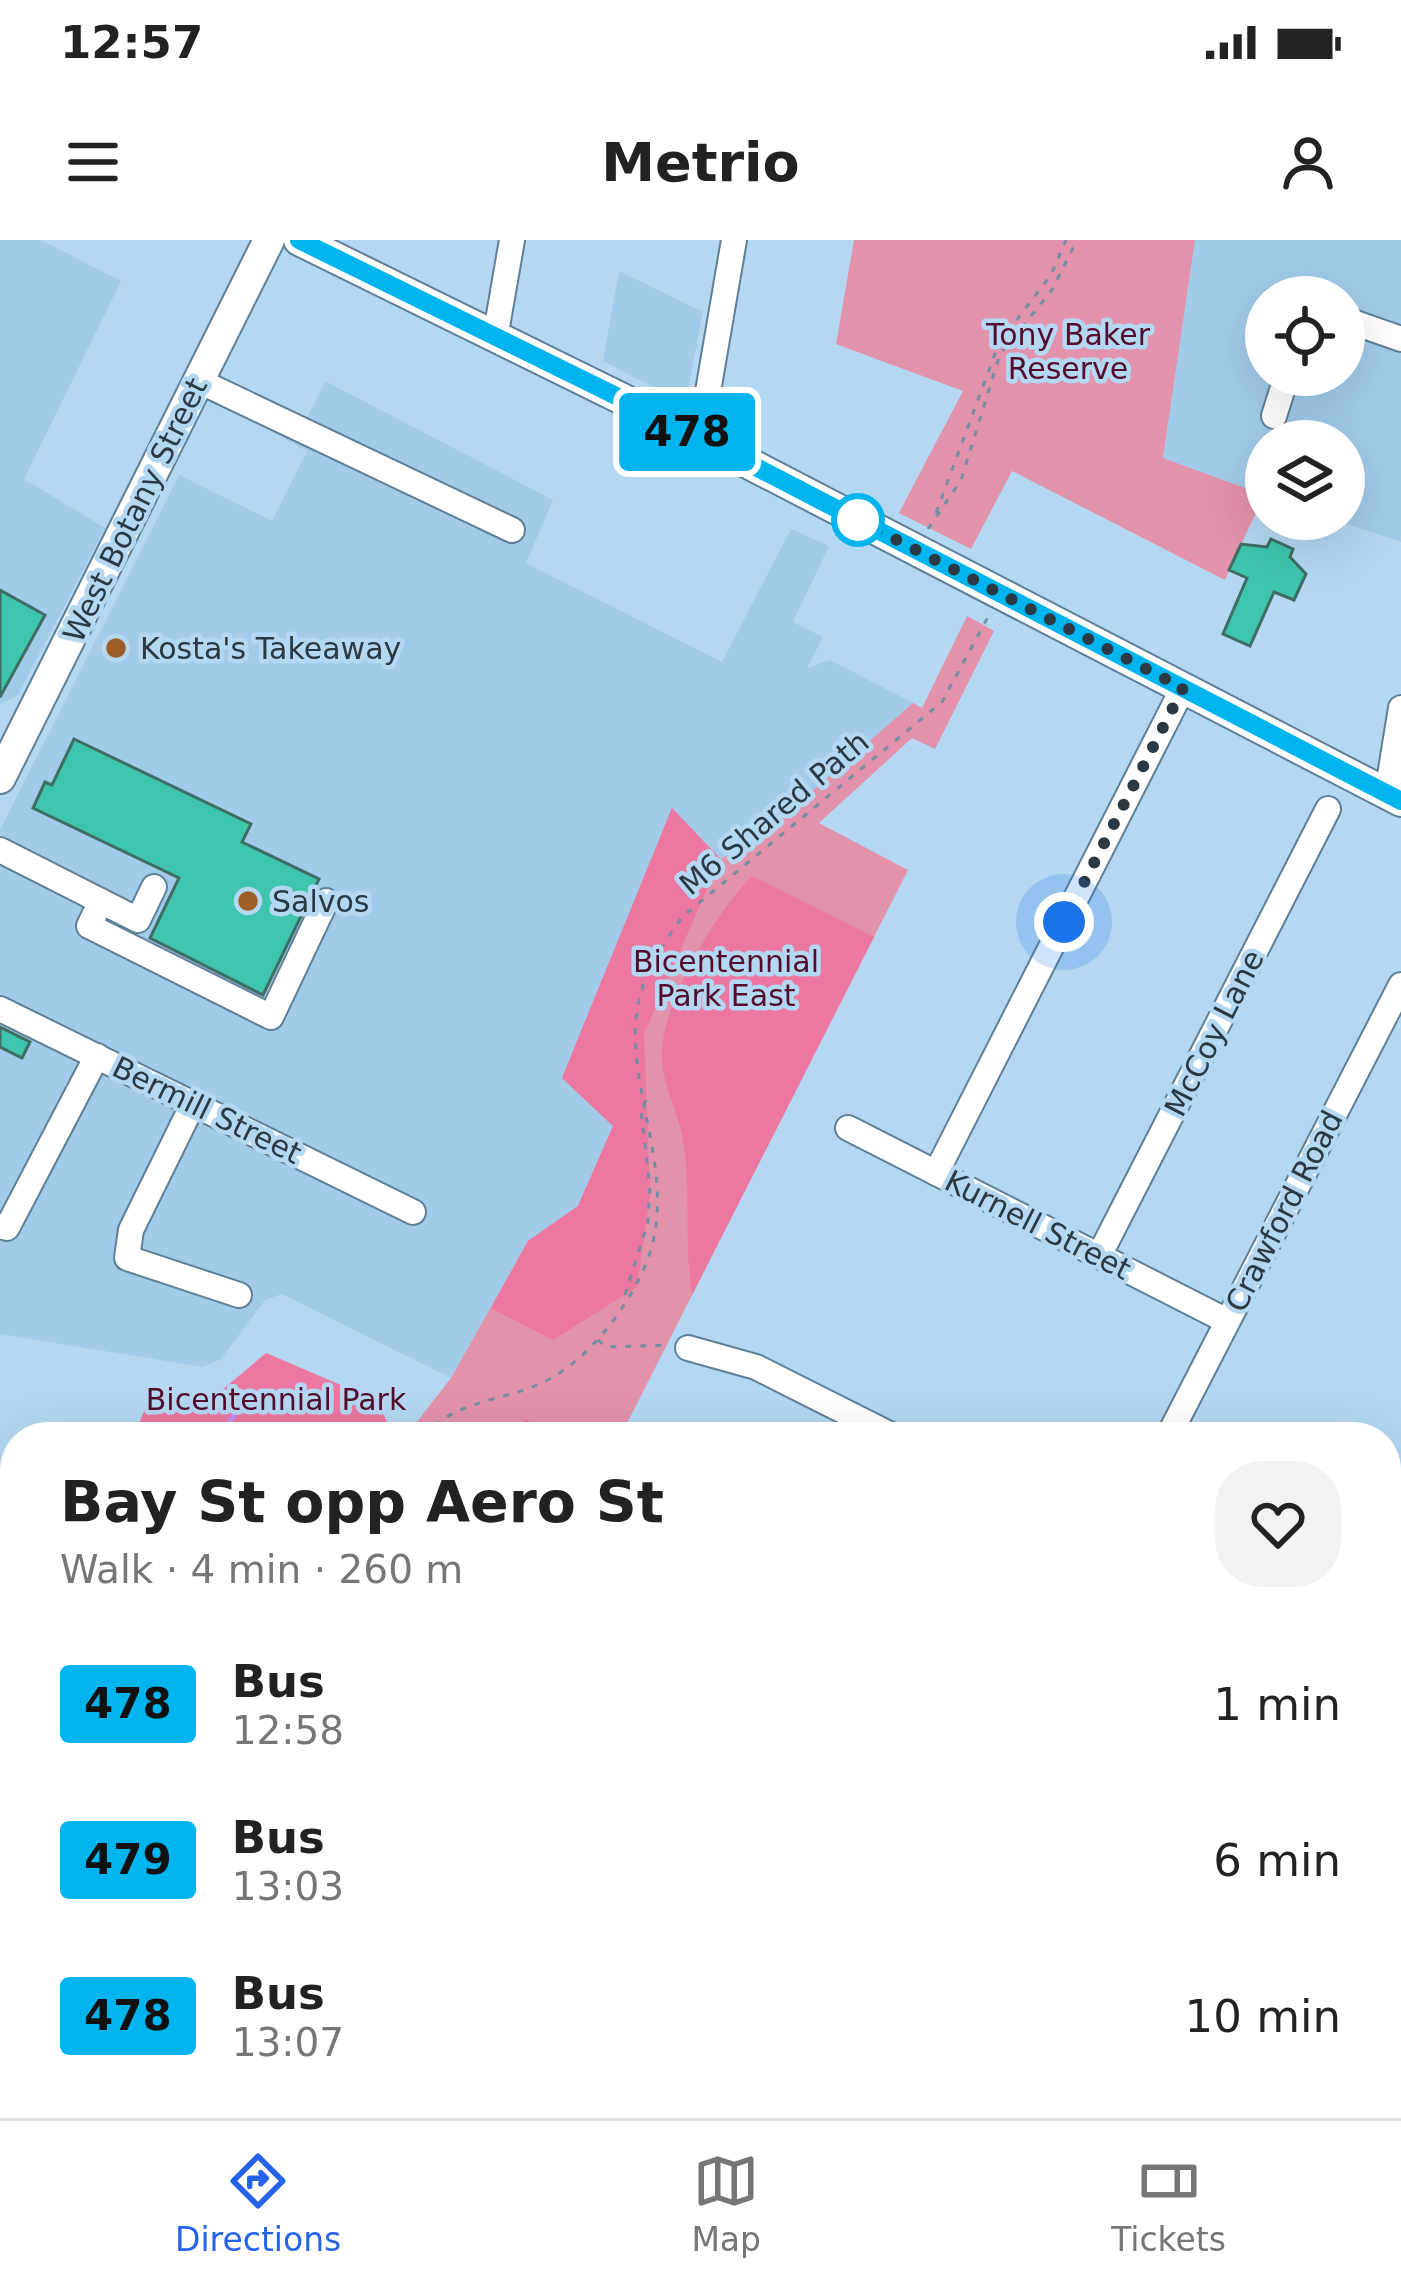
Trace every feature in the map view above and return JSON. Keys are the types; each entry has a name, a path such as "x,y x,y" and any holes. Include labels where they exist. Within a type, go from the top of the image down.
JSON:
{"main road":[{"name":"West Botany Street","path":"0,778 9,742 199,382 268,240"},
{"path":"299,240 700,438 1394,798"}],"street":[{"path":"496,338 512,240"},
{"path":"700,438 734,240"},
{"path":"1365,326 1401,339"},
{"path":"199,382 512,530"},
{"path":"1274,416 1280,396"},
{"path":"935,1173 1183,688"},
{"path":"1394,798 1401,707"},
{"name":"McCoy Lane","path":"1099,1256 1328,809"},
{"path":"0,850 138,920 154,887"},
{"path":"101,901 89,926 271,1017 326,901"},
{"name":"Crawford Road","path":"1176,1422 1401,985"},
{"name":"Bermill Street","path":"0,1009 413,1212"},
{"path":"0,1226 7,1228 97,1056"},
{"path":"193,1104 131,1230 127,1258 239,1294"},
{"name":"Kurnell Street","path":"848,1128 1227,1322"},
{"path":"688,1348 756,1367 865,1422"}],"path":[{"path":"936,514 936,504 960,460 999,344 1051,275 1066,240"},
{"path":"924,538 968,464 1000,354 1052,290 1077,240"},
{"name":"M6 Shared Path","path":"440,1422 544,1383 598,1340 644,1270 658,1201 637,1030 641,993 656,955 682,917 942,702 989,614"},
{"path":"625,1298 648,1222 650,1187 641,1111 646,1098"},
{"path":"598,1340 606,1347 653,1343 688,1348"}],"shaded area":[{"path":"0,240 41,240 121,281 24,479 105,528 18,695 0,705"},
{"path":"1195,240 1401,240 1401,542 1365,530 1365,420 1245,420 1245,488 1163,458"},
{"path":"619,271 703,312 685,404 603,361"},
{"path":"325,381 553,500 526,563 722,662 791,529 829,546 793,622 823,637 807,668 830,660 913,703 796,805 720,859 673,809 562,1078 613,1125 578,1206 528,1241 451,1378 282,1294 265,1300 221,1359 203,1367 0,1334 0,830 179,475 272,521 307,451 216,401 303,427"}],"green space":[{"name":"Tony Baker Reserve","path":"854,240 1195,240 1163,458 1245,488 1245,536 1225,580 1012,471 971,549 899,513 963,391 836,344"},
{"name":"Bicentennial Park East","path":"967,616 994,631 935,749 912,738 819,823 908,870 628,1422 417,1422 451,1378 528,1241 578,1206 613,1126 562,1078 672,808 721,859 796,805 913,703 922,708"},
{"path":"672,808 720,859 644,1034 650,1194 637,1287 553,1340 491,1308 528,1241 578,1206 613,1126 562,1078"},
{"path":"752,876 874,937 692,1295 684,1146 663,1067 664,1035 693,960 723,911"},
{"name":"Bicentennial Park","path":"266,1353 376,1400 387,1422 140,1422 146,1407 209,1401"}],"building":[{"path":"1273,540 1293,549 1290,557 1306,574 1294,600 1274,592 1250,646 1223,634 1247,578 1229,570 1241,544 1267,547"},
{"path":"0,590 45,615 0,697"},
{"path":"74,739 251,824 242,842 319,879 263,995 150,938 179,878 33,808 45,782 52,785"},
{"path":"0,1027 30,1042 22,1058 0,1047"}],"waterway":[{"path":"230,1422 238,1409"}],"bus line":[{"name":"478","path":"299,240 665,420 1401,801"}],"place":[{"name":"Kosta's Takeaway","path":"116,648"},
{"name":"Salvos","path":"248,901"}],"route":[{"path":"858,520 1183,688 1064,922"}]}
